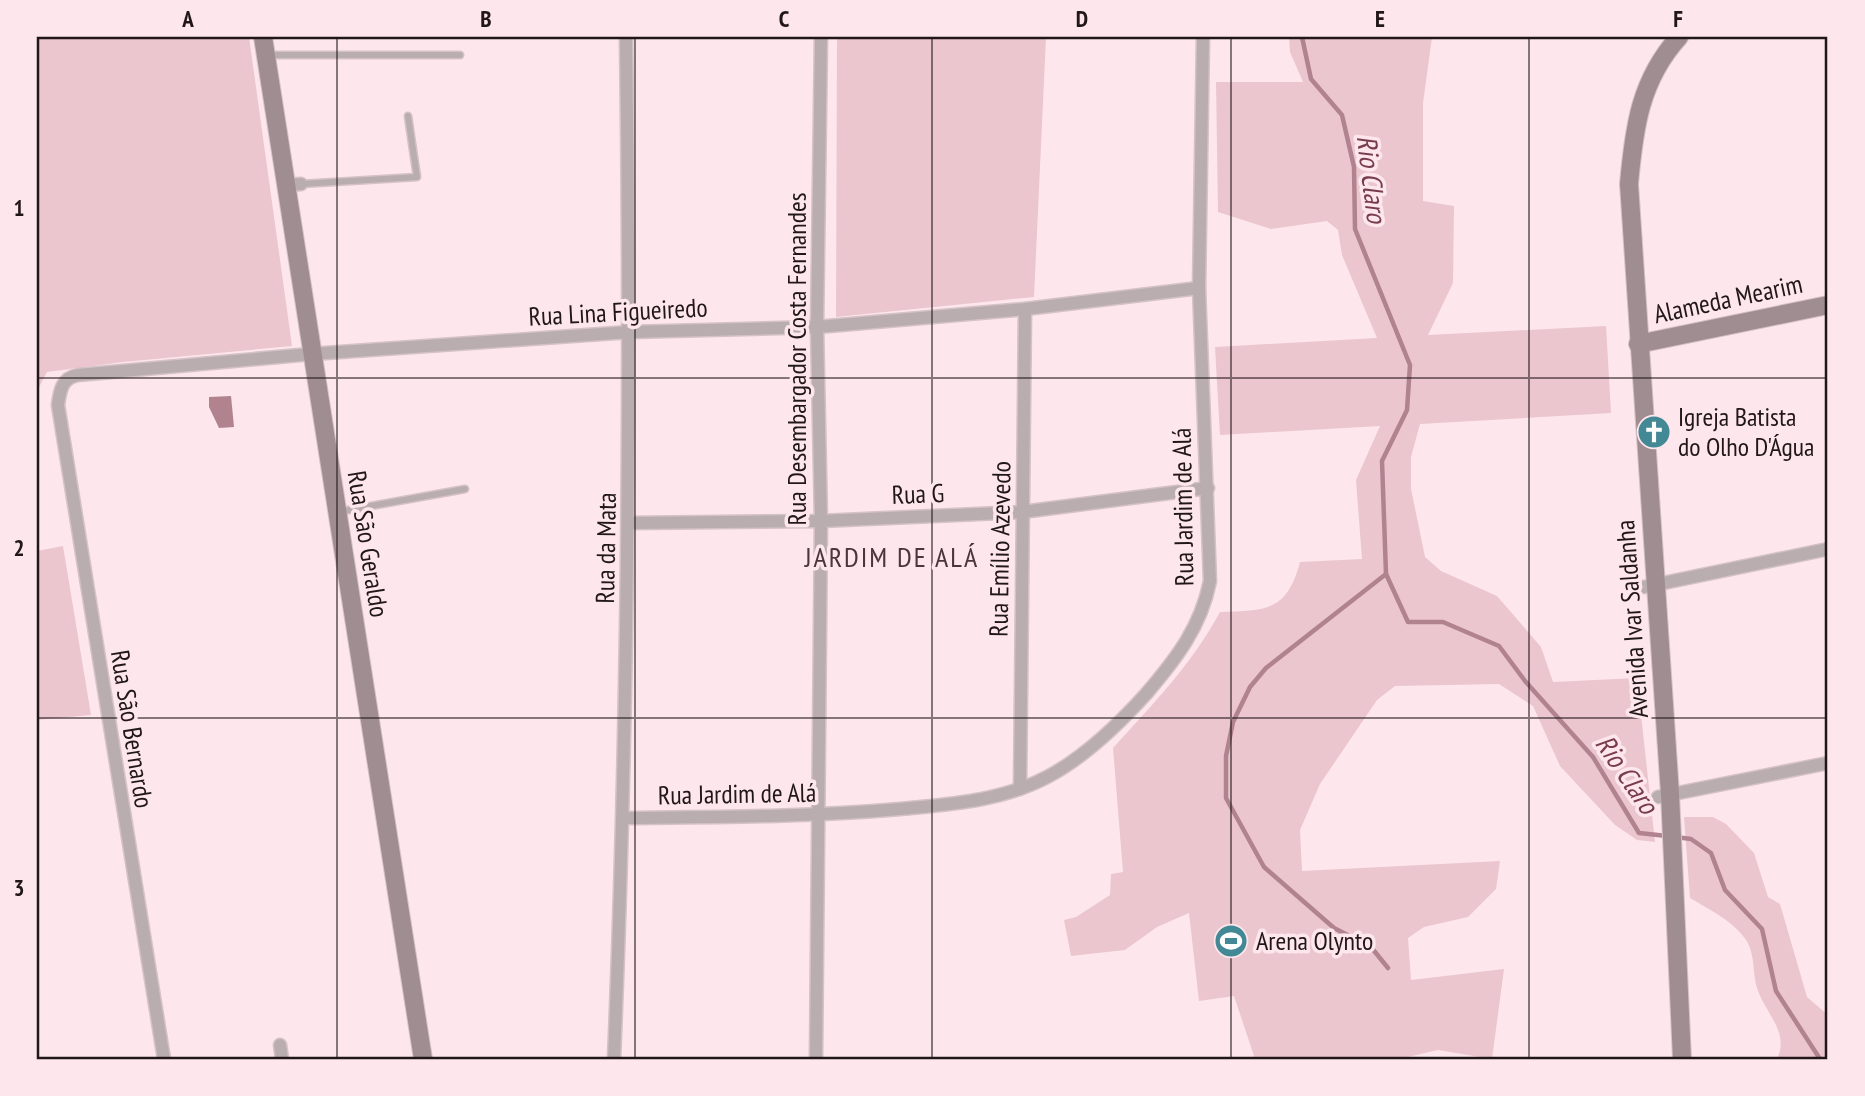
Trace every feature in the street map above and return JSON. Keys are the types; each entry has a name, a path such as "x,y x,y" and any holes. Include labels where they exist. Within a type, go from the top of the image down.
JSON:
{"main road":[{"name":"Rua São Geraldo","path":"263,37 271,55 293,185 311,354 423,1059"},
{"name":"Avenida Ivar Saldanha","path":"1679,37 1650,78 1633,134 1629,184 1638,344 1635,377 1682,1059"},
{"name":"Alameda Mearim","path":"1638,344 1828,305"},
{"name":"Avenida Ivar Saldanha","path":"1667,857 1671,1059"}],"street":[{"name":"Rua da Mata","path":"614,1059 624,818 629,523 630,332 626,37"},
{"name":"Rua Desembargador Costa Fernandes","path":"816,1059 816,816 821,521 817,327 821,37"},
{"name":"Rua Jardim de Alá","path":"624,818 816,816 987,799 1020,789 1049,776 1107,734 1183,649 1198,624 1210,581 1199,288 1203,37"},
{"name":"Rua Lina Figueiredo","path":"58,405 62,384 78,375 311,354 630,332 817,327 1025,309 1199,288"},
{"name":"Rua Emílio Azevedo","path":"1020,789 1025,309"},
{"name":"Rua São Bernardo","path":"58,405 164,1059"},
{"name":"Rua G","path":"629,523 821,521 1022,512 1208,488"},
{"path":"1650,586 1828,550"},
{"path":"1664,795 1828,763"},
{"path":"279,1045 282,1059"}],"lane":[{"path":"271,55 460,55"},
{"path":"293,185 417,177 408,116"},
{"path":"336,512 465,489"}],"shaded area":[{"path":"37,37 249,37 292,346 47,372 37,391"},
{"path":"837,37 1046,37 1034,297 836,317"},
{"path":"1289,37 1432,37 1423,103 1423,201 1454,206 1453,283 1428,335 1606,326 1611,413 1420,424 1411,457 1411,489 1425,557 1441,571 1497,596 1541,647 1553,682 1637,678 1655,842 1637,840 1615,825 1560,766 1533,706 1499,684 1395,686 1377,700 1320,784 1300,830 1302,871 1500,861 1496,889 1468,917 1424,927 1408,938 1411,980 1504,969 1492,1059 1438,1050 1399,1059 1255,1059 1234,996 1199,1001 1189,913 1157,927 1125,950 1071,956 1064,920 1076,917 1110,895 1111,874 1123,872 1113,748 1184,666 1220,612 1272,605 1288,591 1300,562 1362,559 1356,480 1380,426 1220,435 1215,347 1377,338 1342,255 1338,230 1327,221 1271,229 1218,212 1216,82 1303,82 1290,52"},
{"path":"231,396 234,427 219,428 209,407 209,397"},
{"path":"63,546 91,715 37,720 37,551"},
{"path":"1684,817 1713,817 1726,824 1754,853 1768,897 1780,904 1807,997 1828,1015 1828,1059 1777,1059 1780,1049 1778,1031 1757,988 1752,955 1747,942 1725,919 1690,898"}],"waterway":[{"name":"Rio Claro","path":"1302,37 1311,79 1342,115 1354,167 1355,229 1410,365 1407,410 1382,461 1386,574 1408,622 1443,622 1499,646 1525,681 1593,757 1639,833 1667,836"},
{"name":"Rio Claro","path":"1386,574 1266,668 1250,687 1233,722 1226,756 1226,798 1264,867 1334,928 1371,947 1388,968"},
{"name":"Rio Claro","path":"1676,837 1691,839 1711,853 1725,890 1762,929 1776,991 1820,1059"}],"place":[{"name":"Igreja Batista do Olho D'Água","path":"1654,432"},
{"name":"Arena Olynto","path":"1231,941"}],"district":[{"name":"JARDIM DE ALÁ","path":"892,557"}]}
